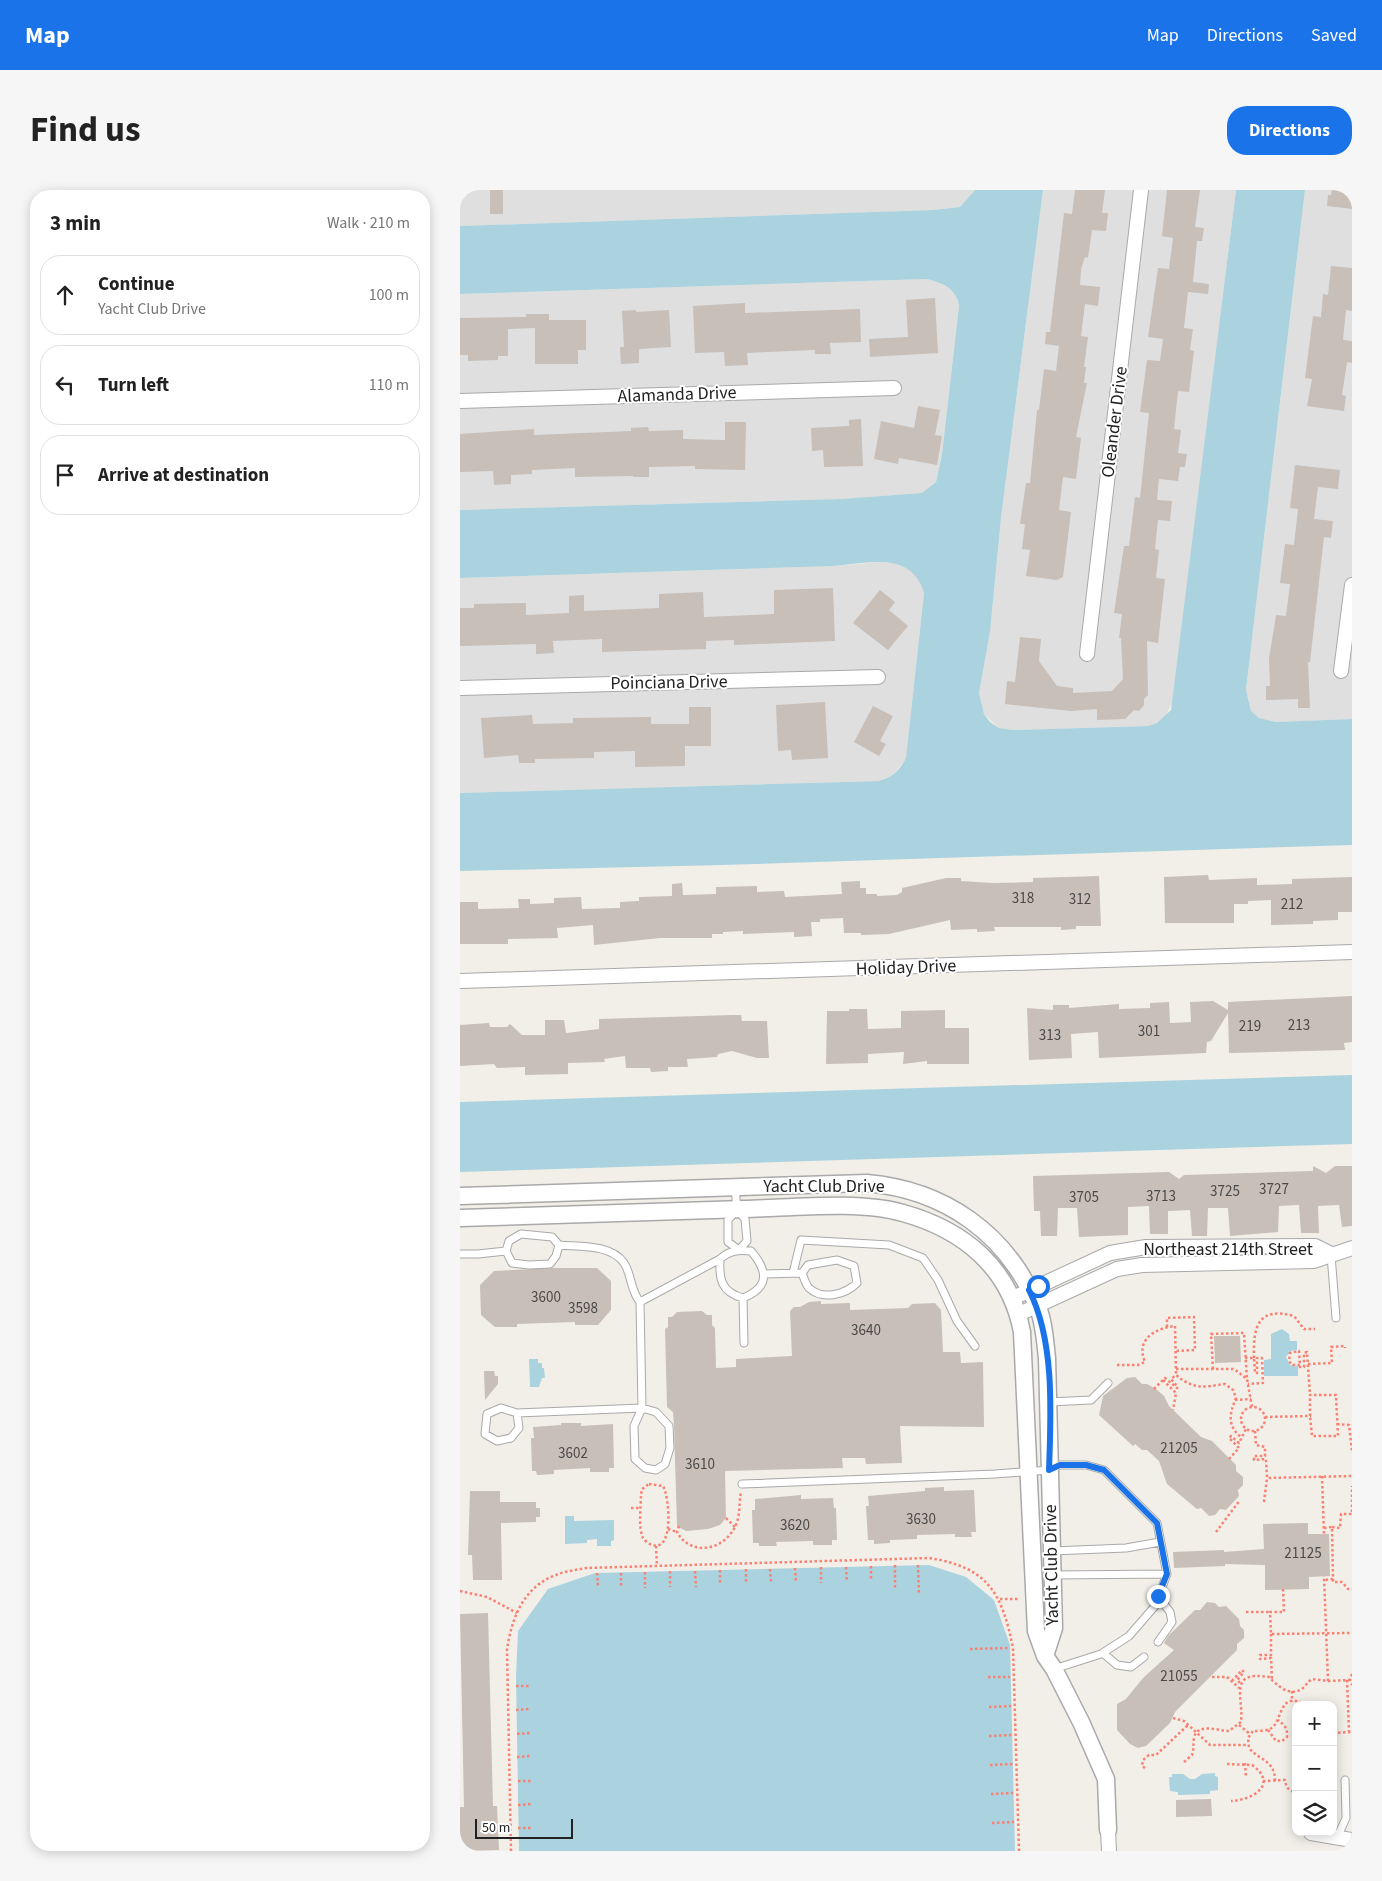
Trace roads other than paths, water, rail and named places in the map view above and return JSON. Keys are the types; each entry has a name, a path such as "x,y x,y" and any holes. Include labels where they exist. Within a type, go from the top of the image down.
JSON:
{"street":[{"name":"Oleander Drive","path":"1087,654 1141,190"},
{"name":"Alamanda Drive","path":"460,401 894,388"},
{"path":"1341,671 1352,585"},
{"name":"Poinciana Drive","path":"460,688 878,677"},
{"name":"Holiday Drive","path":"460,981 1352,952"},
{"name":"Yacht Club Drive","path":"460,1196 867,1183 909,1189 954,1208 973,1222 1007,1255 1029,1290 1038,1307 1047,1358 1054,1628 1049,1662"},
{"name":"Yacht Club Drive","path":"460,1218 852,1207 880,1208 920,1218 967,1242 990,1264 1013,1298 1019,1314 1024,1362 1027,1472 1036,1632 1049,1662"},
{"name":"Northeast 214th Street","path":"1013,1298 1110,1253 1146,1246 1315,1246 1331,1254"},
{"name":"Northeast 214th Street","path":"1019,1314 1038,1307 1117,1269 1142,1265 1314,1261 1352,1248"},
{"path":"1110,1253 1117,1269"},
{"path":"1049,1662 1106,1779 1109,1851"},
{"path":"1327,1836 1352,1840"}],"lane":[{"path":"736,1187 737,1210 745,1219 746,1224 746,1241 739,1250"},
{"path":"737,1210 728,1220 728,1242 739,1250"},
{"path":"521,1234 552,1237 559,1246 556,1256 550,1264 529,1266 512,1263 506,1251 509,1241 521,1234"},
{"path":"793,1273 801,1240 888,1245 923,1258 938,1280 957,1321 965,1329 975,1346"},
{"path":"517,1413 519,1428 511,1438 497,1441 485,1434 487,1414 501,1408 517,1413 642,1408 656,1412 668,1426 670,1448 665,1464 656,1470 645,1468 636,1459 634,1426 642,1408 640,1302 633,1293 624,1263 609,1252 589,1246 559,1246"},
{"path":"640,1302 728,1253 739,1250 751,1252 761,1263 764,1274 763,1282 759,1289 743,1298 736,1296 722,1286 719,1278 720,1259"},
{"path":"460,1254 506,1251"},
{"path":"1331,1254 1336,1318"},
{"path":"837,1260 854,1266 857,1283 850,1290 838,1294 820,1294 808,1287 802,1273 808,1265 837,1260"},
{"path":"764,1274 802,1273"},
{"path":"743,1298 744,1343"},
{"path":"1049,1402 1091,1400 1108,1383"},
{"path":"742,1484 1027,1472 1049,1470 1060,1465 1086,1465 1104,1470 1157,1523 1167,1574 1155,1606 1129,1636 1103,1653 1049,1662"},
{"path":"1052,1551 1126,1548 1160,1542"},
{"path":"1053,1575 1167,1574"},
{"path":"1158,1596 1170,1612 1172,1622 1158,1642"},
{"path":"1103,1653 1117,1666 1131,1666 1144,1657"},
{"path":"1337,1838 1346,1818 1345,1780"}],"water":[{"path":"975,190 1043,190 1001,518 990,632 979,693 984,714 990,722 999,728 1013,730 1148,726 1157,723 1171,710 1236,190 1305,190 1246,690 1251,711 1259,718 1276,722 1352,719 1352,845 722,865 460,871 460,793 879,781 888,778 901,767 906,758 924,593 918,580 910,571 899,565 875,562 834,566 460,578 460,510 840,499 922,493 936,482 942,454 959,306 955,295 948,287 927,279 460,294 460,226 933,210 960,207"},
{"path":"1352,1075 1352,1144 460,1172 460,1102"},
{"path":"1282,1329 1289,1334 1290,1341 1297,1341 1297,1350 1291,1351 1286,1357 1290,1365 1298,1366 1298,1376 1264,1376 1264,1360 1271,1359 1271,1334"},
{"path":"529,1359 538,1359 538,1363 542,1363 542,1368 544,1368 545,1378 542,1378 539,1387 530,1387"},
{"path":"565,1516 574,1516 574,1521 614,1520 614,1540 611,1541 611,1546 597,1546 597,1539 587,1540 587,1543 565,1544"},
{"path":"929,1565 966,1577 994,1600 1010,1645 1015,1851 519,1851 516,1677 518,1631 548,1589 595,1573"},
{"path":"1215,1773 1215,1776 1218,1777 1218,1790 1210,1791 1210,1794 1178,1795 1178,1792 1170,1791 1169,1777 1172,1777 1172,1774 1183,1774 1190,1779 1195,1779 1202,1774"}]}
